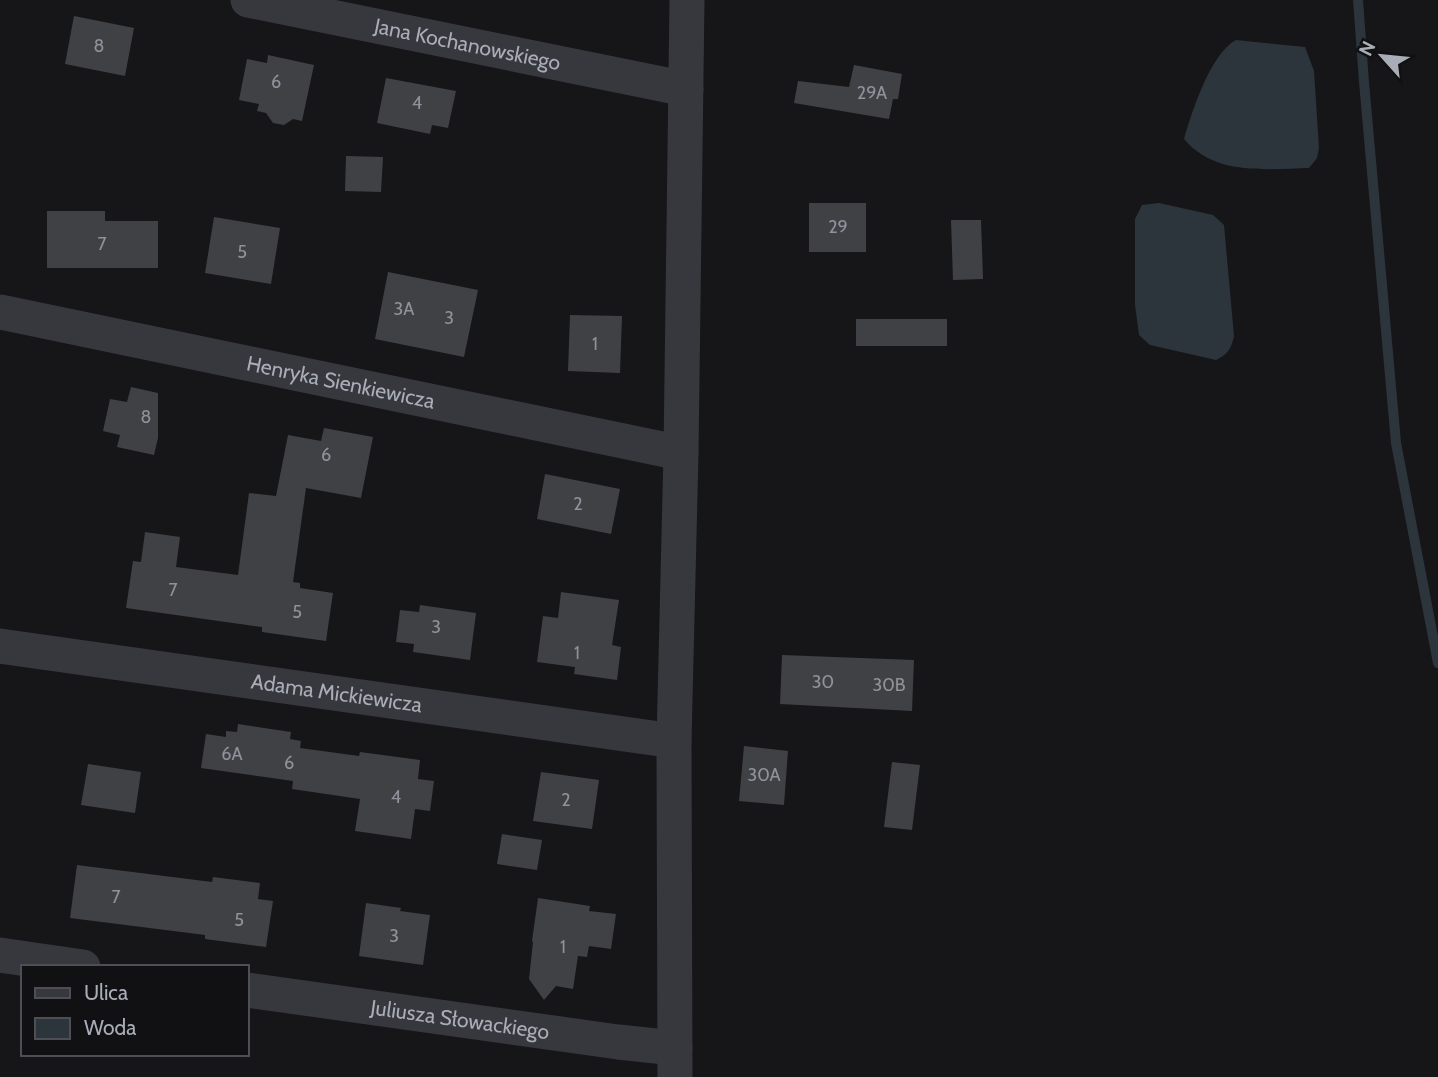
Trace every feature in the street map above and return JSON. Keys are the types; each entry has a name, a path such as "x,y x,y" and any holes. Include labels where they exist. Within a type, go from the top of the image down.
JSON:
{"street":[{"name":"Jana Kochanowskiego","path":"248,0 686,89"},
{"path":"675,1063 674,741 687,0"},
{"name":"Henryka Sienkiewicza","path":"0,312 681,453"},
{"name":"Adama Mickiewicza","path":"0,646 674,741"},
{"path":"0,955 69,965"},
{"name":"Juliusza Słowackiego","path":"248,990 618,1042 675,1063"}],"water":[{"path":"1236,40 1305,47 1314,71 1319,148 1317,158 1309,168 1259,169 1226,165 1197,151 1184,139 1210,70 1227,47"},
{"path":"1159,203 1213,215 1224,225 1234,336 1228,351 1216,360 1150,345 1139,335 1135,305 1135,219 1142,205"}],"building":[{"path":"74,16 134,28 125,76 65,64"},
{"path":"268,55 314,65 302,121 293,119 284,125 273,123 266,113 257,111 259,104 239,100 247,59 267,63"},
{"path":"854,65 902,74 898,99 893,99 889,119 794,103 798,81 849,87"},
{"path":"386,78 456,91 448,128 432,125 430,134 377,123"},
{"path":"346,156 383,157 381,192 345,191"},
{"path":"809,203 866,203 866,252 809,252"},
{"path":"47,211 105,211 105,221 158,221 158,268 47,268"},
{"path":"214,217 280,228 271,284 205,273"},
{"path":"951,220 981,220 983,279 953,280"},
{"path":"388,272 478,290 464,357 375,339"},
{"path":"570,315 622,316 620,373 568,371"},
{"path":"856,319 947,319 947,346 856,346"},
{"path":"131,387 158,393 158,438 154,455 117,447 120,435 103,431 110,399 127,402"},
{"path":"324,428 373,437 361,498 306,488 293,582 300,583 300,588 333,593 326,641 262,632 262,627 126,608 133,561 141,562 145,532 180,537 176,567 238,575 249,493 276,496 288,435 321,441"},
{"path":"545,474 620,489 611,534 537,519"},
{"path":"561,592 619,600 612,645 621,647 617,680 574,674 575,667 537,662 543,616 558,618"},
{"path":"420,605 476,613 470,660 413,652 414,644 396,642 400,610 419,612"},
{"path":"782,655 914,660 912,711 780,704"},
{"path":"238,724 291,732 290,739 301,741 300,748 420,760 418,779 434,781 430,811 415,809 411,839 355,831 360,799 292,789 293,781 201,768 206,734 226,737 226,731 237,732"},
{"path":"744,746 788,751 784,805 739,801"},
{"path":"892,762 920,765 912,830 884,827"},
{"path":"88,764 141,772 135,813 81,805"},
{"path":"541,772 599,780 592,829 533,821"},
{"path":"502,834 542,840 537,870 497,864"},
{"path":"77,865 212,882 213,877 260,883 258,899 273,901 266,947 205,939 205,935 70,918"},
{"path":"538,898 590,906 589,911 616,914 611,949 589,946 587,957 578,956 573,989 556,986 544,1000 529,979"},
{"path":"366,903 430,915 423,965 359,956"}],"waterway":[{"path":"1358,0 1396,443 1438,663"}]}
